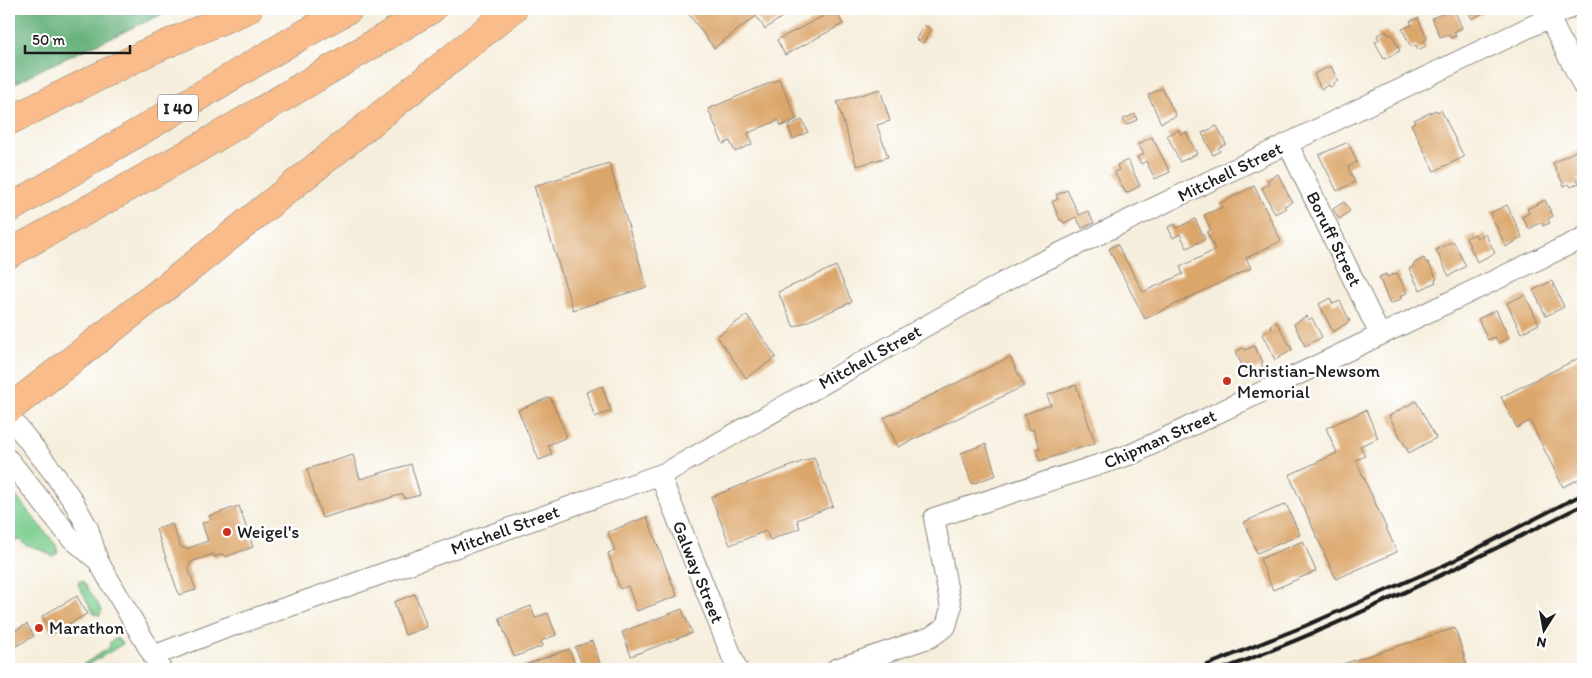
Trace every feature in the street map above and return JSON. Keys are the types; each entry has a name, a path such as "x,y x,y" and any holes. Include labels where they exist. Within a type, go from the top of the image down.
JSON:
{"highway":[{"path":"9,121 148,52 248,9"},
{"name":"I 40","path":"9,209 349,9"},
{"name":"I 40","path":"9,254 200,147 432,9"},
{"path":"9,409 184,273 513,9"}],"street":[{"path":"1554,12 1583,86"},
{"name":"Mitchell Street","path":"157,663 226,628 660,475 1027,269 1288,144 1554,12"},
{"name":"Boruff Street","path":"1288,144 1380,335"},
{"name":"Chipman Street","path":"836,669 931,637 946,626 951,608 934,518 1132,454 1583,238"},
{"path":"9,416 73,501 88,528 98,561 157,663"},
{"path":"9,460 70,536 98,561"},
{"name":"Galway Street","path":"660,475 737,669"}],"green space":[{"path":"9,9 174,9 40,70 9,87"},
{"path":"9,488 56,545 58,553 52,557 20,540 12,541 9,533"},
{"path":"79,581 83,581 102,610 100,615 94,614 78,584"},
{"path":"117,638 123,644 81,669 76,669 109,648 110,642"}],"building":[{"path":"685,9 776,9 782,17 765,29 756,16 714,48"},
{"path":"1454,9 1462,28 1454,32 1456,36 1450,38 1449,34 1440,37 1432,18"},
{"path":"1467,9 1486,9 1487,11 1472,19"},
{"path":"835,10 843,24 785,55 777,40"},
{"path":"1418,18 1427,39 1424,41 1426,46 1418,50 1416,45 1411,47 1402,29 1412,25 1410,21"},
{"path":"924,25 931,30 923,43 916,39"},
{"path":"1386,31 1389,35 1392,34 1400,51 1384,59 1375,42 1379,40 1377,35"},
{"path":"1331,66 1338,81 1330,87 1329,85 1321,89 1314,74"},
{"path":"779,79 797,119 781,126 779,120 748,133 752,144 735,152 730,141 723,144 708,109"},
{"path":"1162,88 1176,116 1161,123 1148,95"},
{"path":"880,89 890,121 877,125 888,157 857,166 837,102"},
{"path":"1436,110 1437,112 1441,110 1464,157 1434,171 1411,124 1415,122 1414,120"},
{"path":"1135,114 1137,120 1126,125 1123,119"},
{"path":"802,120 808,132 793,139 788,126"},
{"path":"1217,126 1226,144 1218,148 1220,151 1213,155 1202,133"},
{"path":"1179,130 1181,135 1186,132 1197,154 1180,162 1167,135"},
{"path":"1152,137 1170,172 1155,179 1146,161 1141,164 1137,157 1144,154 1138,144"},
{"path":"1348,142 1357,162 1348,167 1355,182 1337,191 1319,155"},
{"path":"1583,147 1583,176 1577,179 1579,183 1571,187 1569,184 1564,186 1553,163"},
{"path":"1128,160 1140,186 1126,193 1114,172 1119,170 1117,165"},
{"path":"609,163 647,287 573,310 534,186"},
{"path":"1278,174 1292,202 1275,214 1262,188 1269,184 1267,180"},
{"path":"1254,186 1281,241 1246,258 1251,268 1145,319 1109,249 1117,244 1143,292 1183,274 1180,267 1215,250 1207,232 1211,230 1204,215 1222,207 1220,203"},
{"path":"1067,190 1079,215 1088,211 1094,223 1082,228 1076,217 1064,223 1060,220 1052,202 1058,199 1056,195"},
{"path":"1545,200 1553,216 1548,219 1550,223 1543,226 1541,222 1529,229 1522,217 1529,213 1527,209"},
{"path":"1344,202 1350,211 1339,219 1333,209"},
{"path":"1507,205 1522,237 1506,247 1490,213"},
{"path":"1195,219 1205,239 1187,248 1180,234 1173,238 1168,227 1175,224 1177,228"},
{"path":"1475,234 1477,238 1485,234 1495,253 1477,262 1466,238"},
{"path":"1453,241 1466,266 1449,276 1436,250"},
{"path":"1424,258 1437,279 1435,280 1436,282 1420,290 1409,269 1414,266 1413,264"},
{"path":"836,266 852,302 794,327 778,292"},
{"path":"1397,273 1407,293 1400,296 1401,299 1390,304 1379,277 1386,274 1387,277"},
{"path":"1552,281 1564,307 1546,316 1533,290"},
{"path":"1525,295 1539,324 1521,333 1507,303"},
{"path":"1330,298 1333,304 1340,301 1350,321 1333,332 1319,304"},
{"path":"1496,310 1509,338 1498,343 1495,337 1488,340 1478,319"},
{"path":"747,315 776,357 746,378 717,336"},
{"path":"1306,316 1308,320 1312,318 1322,337 1305,346 1294,324"},
{"path":"1277,322 1292,350 1275,360 1262,334 1272,329 1270,325"},
{"path":"1254,346 1263,362 1261,363 1263,366 1247,374 1235,352"},
{"path":"1583,356 1583,477 1563,487 1530,421 1517,428 1501,397"},
{"path":"1010,357 1024,386 898,447 884,418"},
{"path":"1076,385 1095,443 1040,461 1036,449 1040,448 1033,429 1029,430 1024,414 1051,405 1047,395"},
{"path":"602,386 611,411 595,417 586,392"},
{"path":"550,397 567,437 548,445 552,455 539,460 518,410"},
{"path":"1416,401 1436,438 1409,453 1389,416"},
{"path":"1366,410 1378,438 1360,446 1365,456 1356,460 1397,552 1336,579 1289,475 1337,453 1326,428"},
{"path":"986,444 996,475 972,484 961,453"},
{"path":"353,455 360,479 411,464 420,495 405,499 403,494 322,518 307,469"},
{"path":"814,457 833,506 797,520 800,528 770,540 766,531 730,545 711,497"},
{"path":"1286,504 1300,535 1257,553 1244,522"},
{"path":"239,506 253,547 225,557 224,554 214,557 213,554 191,562 188,568 196,590 179,595 156,529 172,524 180,546 186,549 208,541 202,523 211,520 209,516"},
{"path":"647,517 677,596 637,611 628,586 620,589 608,553 615,551 608,532"},
{"path":"1303,541 1316,571 1273,590 1260,559"},
{"path":"415,594 427,627 405,635 394,602"},
{"path":"77,596 87,614 52,633 42,616"},
{"path":"531,606 535,618 548,613 556,635 541,641 543,646 514,657 499,618"},
{"path":"682,609 692,633 631,656 622,632"},
{"path":"27,624 34,636 9,650 9,634"},
{"path":"1455,628 1468,669 1327,669"},
{"path":"592,641 602,669 584,669 575,647"},
{"path":"569,649 577,669 514,669"},
{"path":"388,662 391,669 371,669"}],"railway":[{"path":"1197,669 1305,626 1449,563 1583,494"},
{"path":"1223,669 1360,612 1450,571 1583,505"}],"place":[{"name":"Christian-Newsom Memorial","path":"1227,381"},
{"name":"Weigel's","path":"227,532"},
{"name":"Marathon","path":"39,628"}]}
